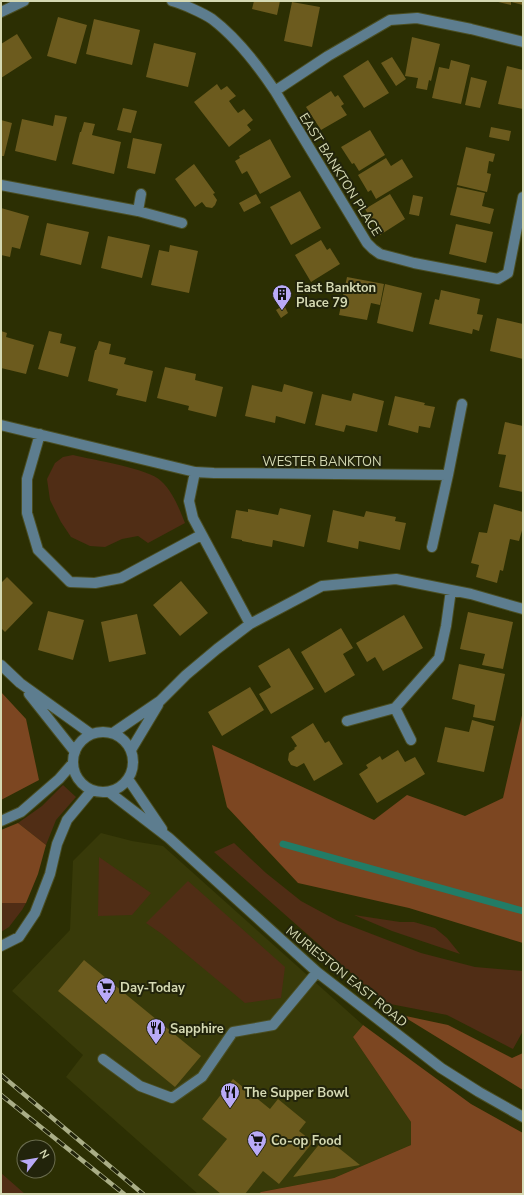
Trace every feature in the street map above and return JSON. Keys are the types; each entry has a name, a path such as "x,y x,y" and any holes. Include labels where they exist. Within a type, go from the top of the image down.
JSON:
{"street":[{"path":"1,12 24,1"},
{"name":"EAST BANKTON PLACE","path":"172,1 211,19 234,39 258,65 363,237 373,249 380,254 414,263 498,279 508,273 518,247 523,197"},
{"path":"275,91 328,56 390,20 417,18 523,42"},
{"path":"1,185 138,211 182,223"},
{"path":"138,211 141,194"},
{"path":"432,547 462,404"},
{"name":"WESTER BANKTON","path":"1,425 195,472 448,475"},
{"path":"40,434 27,479 27,513 38,550 70,582 95,583 121,578 201,535"},
{"path":"195,472 189,501 192,518 250,624"},
{"path":"113,734 160,701 186,675 250,624 322,586 396,579 471,594 523,609"},
{"path":"347,720 395,708 439,658 446,626 451,590"},
{"path":"1,665 20,683 91,734"},
{"path":"20,683 75,752"},
{"path":"131,750 160,701"},
{"path":"395,708 411,740"},
{"path":"102,732 113,734 124,740 131,750 133,760 132,770 128,779 119,787 109,792 92,790 84,786 78,780 74,772 73,763 75,752 81,742 91,734 102,732"},
{"path":"1,821 21,812 59,779 73,763"},
{"name":"MURIESTON EAST ROAD","path":"128,779 169,838"},
{"path":"1,946 19,937 35,913 50,874 57,844 67,820 92,790"},
{"name":"MURIESTON EAST ROAD","path":"109,792 169,838 317,972 441,1068 523,1117"},
{"path":"103,1059 140,1086 172,1098 202,1078 233,1032 273,1025 317,972"}],"shaded area":[{"path":"73,455 133,468 154,476 169,490 185,523 148,543 138,536 122,539 105,547 90,546 71,537 61,522 50,500 47,479 55,463 63,457"},
{"path":"1,692 26,719 39,780 1,800"},
{"path":"523,711 523,943 409,908 298,883 227,807 212,745 374,820 407,795 465,816 503,798"},
{"path":"63,785 76,797 56,820 46,845 18,823 42,806"},
{"path":"18,823 46,845 38,874 26,903 1,903 1,830"},
{"path":"101,833 132,841 163,846 363,1025 353,1037 411,1122 411,1145 334,1178 261,1192 258,1194 198,1194 66,1077 83,1055 12,991 70,930 73,861"},
{"path":"234,843 266,873 301,901 338,921 421,953 475,967 523,971 523,1031 513,1049 447,1015 385,1003 214,852"},
{"path":"99,857 151,893 132,915 98,916"},
{"path":"188,881 285,967 281,998 245,1003 162,934 146,923"},
{"path":"1,903 26,903 9,927 1,932"},
{"path":"354,915 400,922 414,922 435,928 447,938 460,954 392,931"},
{"path":"401,1015 448,1025 512,1058 523,1053 523,1090"},
{"path":"363,1025 471,1104 523,1133 523,1194 258,1194 261,1192 334,1178 411,1145 411,1122 353,1037"},
{"path":"1,1173 25,1194 1,1194"}],"building":[{"path":"254,1 280,1 277,15 252,9"},
{"path":"494,1 523,1 523,5 511,2 511,5"},
{"path":"292,2 320,7 312,47 284,41"},
{"path":"58,17 87,25 76,64 47,56"},
{"path":"94,19 140,30 132,65 86,54"},
{"path":"17,34 32,58 1,78 1,44"},
{"path":"412,37 440,44 431,81 429,80 427,90 416,88 418,78 405,76"},
{"path":"154,43 196,53 188,87 146,77"},
{"path":"392,57 406,79 396,86 381,63"},
{"path":"368,60 389,93 364,108 343,76"},
{"path":"451,60 470,65 461,104 432,98 439,67 449,69"},
{"path":"507,66 523,70 523,109 498,104"},
{"path":"471,77 487,81 480,108 465,105"},
{"path":"217,84 221,90 227,86 236,96 229,101 238,113 244,109 253,120 247,125 251,130 229,147 194,102"},
{"path":"331,91 335,97 338,95 344,104 341,106 347,115 321,130 306,107"},
{"path":"123,108 137,111 131,133 117,130"},
{"path":"55,115 67,117 56,161 15,151 22,119 53,126"},
{"path":"1,120 12,123 4,156 1,156"},
{"path":"84,122 95,124 92,135 121,142 114,174 72,164"},
{"path":"491,127 511,131 509,141 489,137"},
{"path":"370,130 385,155 359,171 354,163 352,164 341,147"},
{"path":"133,138 162,144 155,174 127,168"},
{"path":"270,139 291,177 260,194 247,171 242,174 235,161 240,158 239,156"},
{"path":"466,147 495,154 493,162 489,161 487,173 491,174 487,192 457,185"},
{"path":"386,158 391,166 402,159 413,177 376,199 371,190 368,192 358,175"},
{"path":"194,164 215,193 213,194 217,200 212,208 206,207 202,202 195,207 175,179"},
{"path":"457,187 485,193 482,206 494,209 490,224 450,215"},
{"path":"300,191 321,228 291,245 270,207"},
{"path":"256,194 261,203 244,212 239,203"},
{"path":"390,194 405,219 380,235 365,209"},
{"path":"413,195 423,197 419,216 409,214"},
{"path":"1,208 29,216 20,249 12,247 10,257 1,255"},
{"path":"47,223 89,232 81,265 40,255"},
{"path":"456,224 493,232 486,263 449,254"},
{"path":"108,236 150,245 142,278 101,268"},
{"path":"321,240 327,250 330,248 340,264 311,282 295,255"},
{"path":"170,245 198,251 189,293 151,285 159,250 169,252"},
{"path":"347,277 384,284 380,305 371,303 367,320 339,315"},
{"path":"385,284 422,293 413,332 377,323"},
{"path":"441,290 480,299 477,314 483,315 479,331 473,329 472,334 429,324 435,299 439,300"},
{"name":"East Bankton Place 79","path":"284,305 288,313 281,318 276,310"},
{"path":"497,318 523,324 523,359 490,351"},
{"path":"1,331 7,333 6,337 34,345 26,374 1,368"},
{"path":"49,331 62,334 60,343 76,347 68,377 38,369"},
{"path":"99,341 111,344 109,354 126,358 124,364 153,371 146,402 116,395 118,389 88,381 95,350"},
{"path":"165,367 196,374 195,380 223,387 216,417 188,410 189,406 157,398"},
{"path":"284,384 313,392 305,424 276,416 275,423 245,416 252,385 282,392"},
{"path":"353,393 384,401 377,432 346,425 344,432 315,425 322,394 351,401"},
{"path":"395,396 425,403 424,405 435,407 430,428 419,426 418,433 388,425"},
{"path":"505,422 523,426 523,492 499,487 506,455 498,454"},
{"path":"494,504 523,512 523,527 519,541 510,539 503,571 500,570 497,583 476,577 479,565 471,563 479,532 487,533"},
{"path":"280,508 311,515 304,547 273,540 272,547 231,538 236,510 248,512 248,509 278,515"},
{"path":"333,510 364,517 366,511 396,517 395,521 406,523 400,550 359,541 358,549 327,542"},
{"path":"7,577 33,603 5,632 1,628 1,583"},
{"path":"181,581 208,613 180,636 153,605"},
{"path":"48,611 84,620 73,660 38,650"},
{"path":"468,612 513,622 503,669 482,665 485,654 460,649"},
{"path":"137,614 146,654 109,662 101,622"},
{"path":"404,615 423,648 383,671 375,657 367,662 356,643"},
{"path":"341,628 353,648 343,654 355,675 325,693 301,652"},
{"path":"289,648 314,689 271,714 259,694 271,687 258,666"},
{"path":"459,664 505,674 495,721 473,717 475,705 452,699"},
{"path":"250,687 264,710 222,736 208,712"},
{"path":"472,720 494,726 484,772 437,762 445,727 469,732"},
{"path":"313,723 325,743 329,741 343,764 314,781 304,763 297,767 291,765 288,760 289,753 297,746 291,737"},
{"path":"398,750 405,762 415,757 425,774 377,803 359,774 368,768 366,765 380,756 382,760"},
{"path":"84,960 201,1056 175,1087 58,991"},
{"name":"Co-op Food","path":"233,1079 270,1109 278,1099 306,1122 299,1131 313,1142 279,1184 263,1171 245,1194 221,1194 198,1175 227,1139 202,1119"},
{"path":"325,1137 360,1165 293,1177"}],"waterway":[{"path":"283,844 523,911"}],"railway":[{"path":"1,1075 143,1194"},
{"path":"1,1095 124,1194"}],"place":[{"name":"East Bankton Place 79","path":"282,311"},
{"name":"Day-Today","path":"106,1004"},
{"name":"Sapphire","path":"156,1045"},
{"name":"The Supper Bowl","path":"230,1109"},
{"name":"Co-op Food","path":"257,1157"}]}
